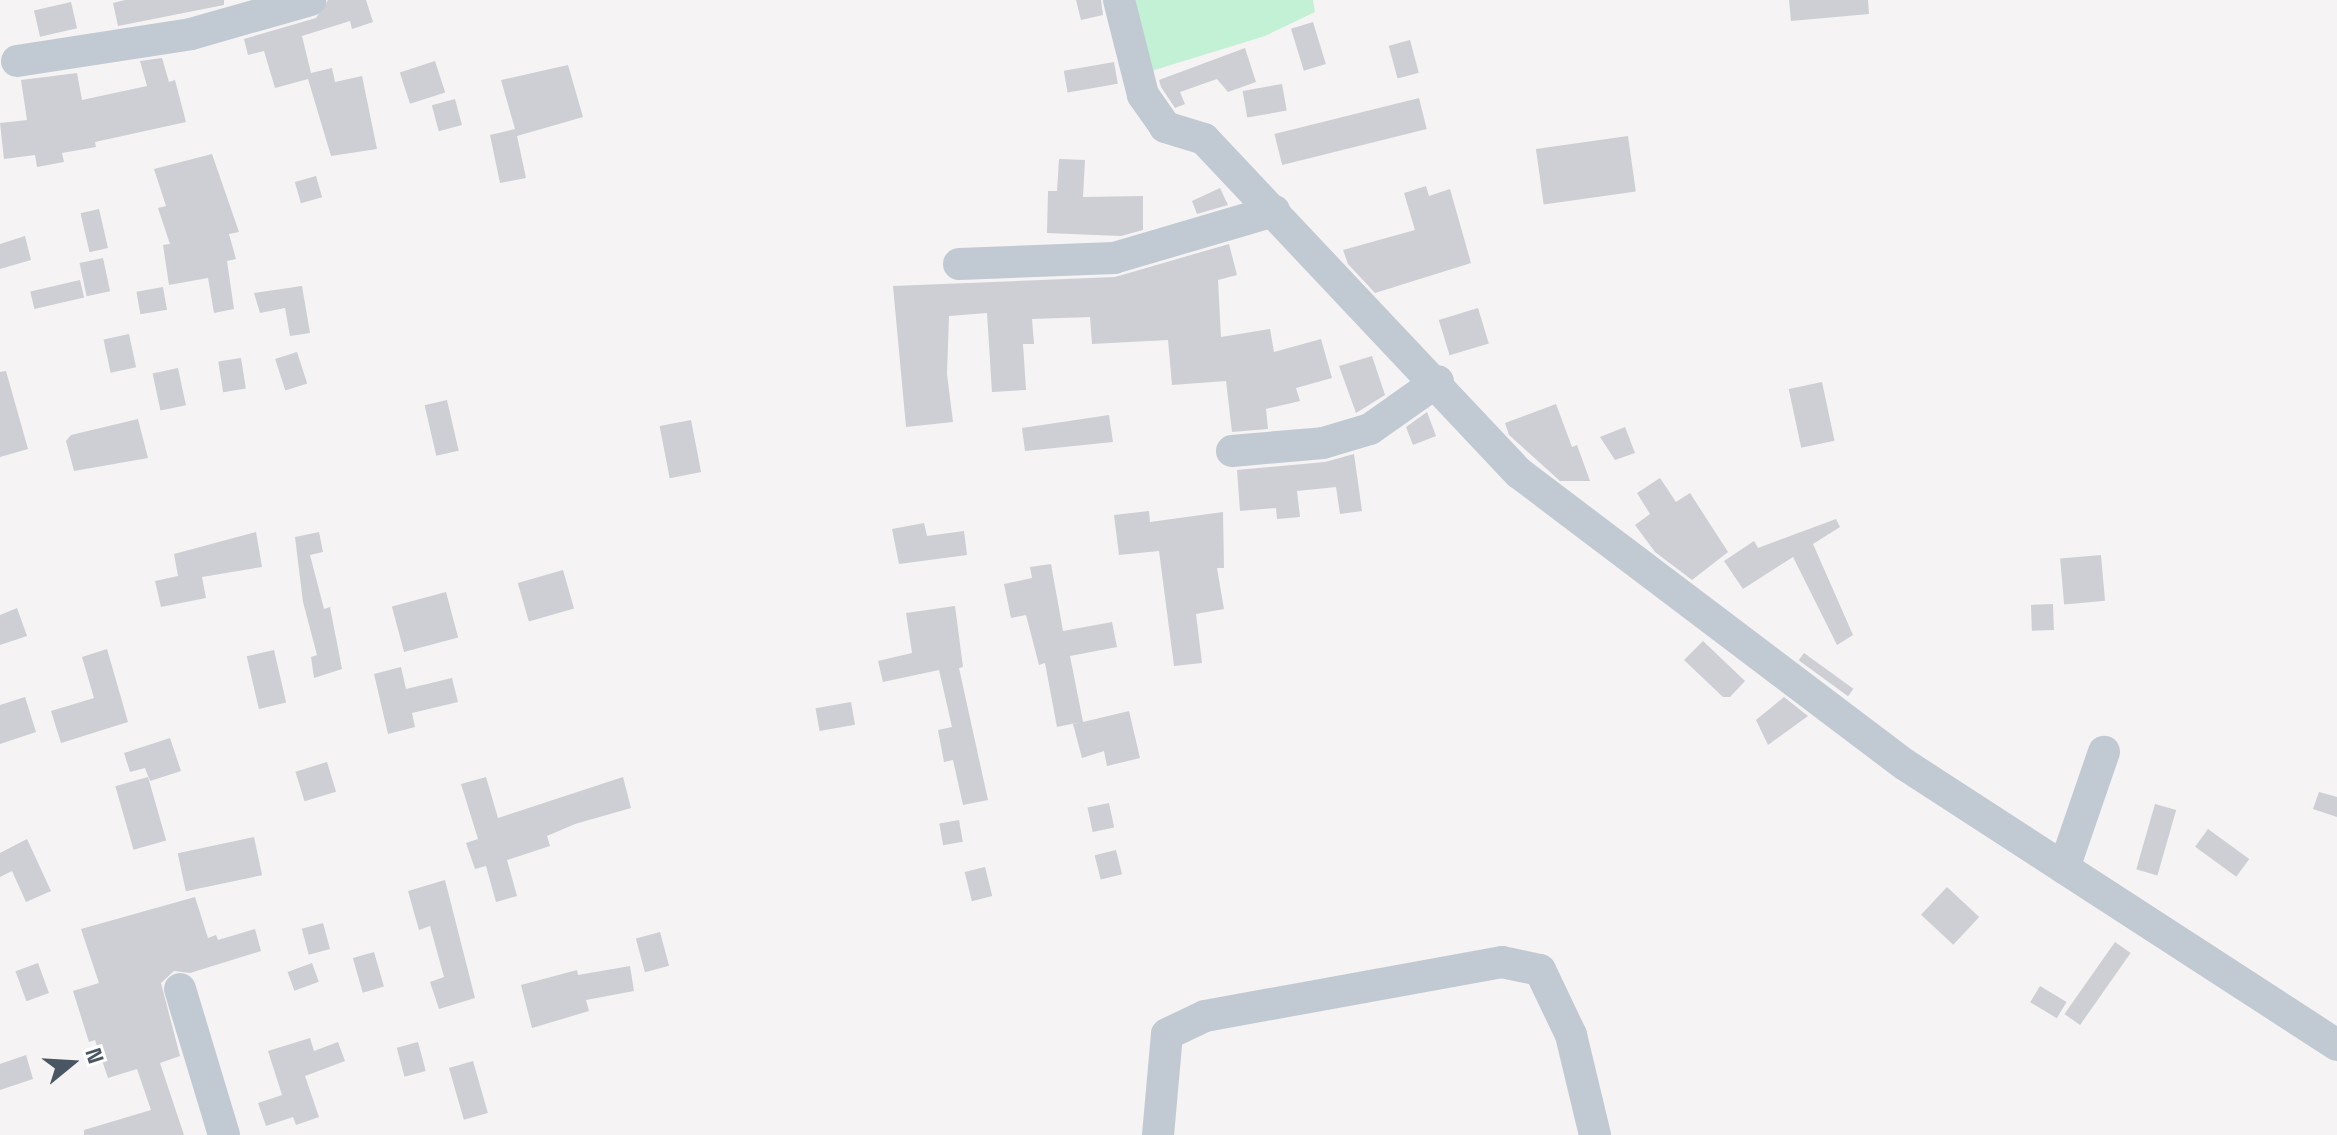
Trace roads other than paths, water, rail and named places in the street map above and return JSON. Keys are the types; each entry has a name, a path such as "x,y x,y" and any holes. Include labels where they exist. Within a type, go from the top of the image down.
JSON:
{"street":[{"path":"17,61 191,34 310,0"},
{"path":"1119,0 1143,95 1165,127 1204,139 1438,381 1519,473 1904,764 2337,1045"},
{"path":"959,264 1114,258 1274,211"},
{"path":"1232,451 1323,443 1370,429 1438,381"},
{"path":"2064,868 2104,752"},
{"path":"1158,1135 1167,1034 1205,1016 1502,962 1540,970 1571,1035 1595,1135"},
{"path":"180,989 224,1135"}]}
